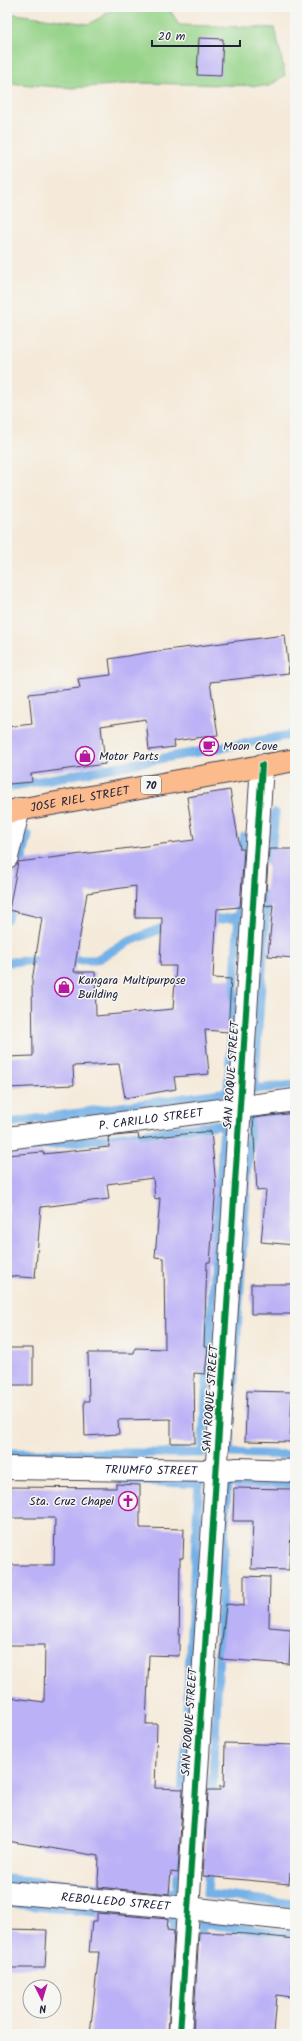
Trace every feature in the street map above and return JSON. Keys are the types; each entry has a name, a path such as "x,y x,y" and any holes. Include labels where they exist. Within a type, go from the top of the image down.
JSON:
{"highway":[{"name":"JOSE RIEL STREET","path":"13,810 295,760"}],"street":[{"name":"SAN ROQUE STREET","path":"180,2034 262,765"},
{"path":"7,857 13,810"},
{"name":"P. CARILLO STREET","path":"7,1138 295,1100"},
{"name":"TRIUMFO STREET","path":"7,1468 217,1471 238,1468 295,1471"},
{"name":"REBOLLEDO STREET","path":"7,1892 188,1908 295,1920"}],"green space":[{"path":"118,7 160,7 170,10 179,25 275,28 285,75 269,86 140,83 72,88 7,83 7,13 89,24"}],"building":[{"path":"199,38 223,39 221,76 197,75"},
{"path":"285,635 289,673 210,682 218,735 174,741 175,747 149,750 146,719 101,726 105,764 31,774 32,782 9,784 7,767 7,727 32,724 29,694 80,688 78,679 111,675 109,659 151,652"},
{"path":"230,790 240,849 244,849 240,907 217,909 213,978 231,979 228,1032 205,1030 209,1074 174,1077 176,1089 125,1098 119,1064 73,1066 74,1085 7,1088 7,1057 33,1056 32,981 42,918 9,910 18,862 194,840 187,797","holes":["136,886 135,918 162,918 160,966 176,966 173,1009 96,1016 95,972 74,972 87,893"]},
{"path":"269,849 295,849 295,958 268,956 273,905 265,906"},
{"path":"295,1113 295,1245 261,1242 266,1190 257,1191 253,1118"},
{"path":"211,1131 216,1186 210,1262 207,1262 204,1347 208,1347 205,1374 194,1373 195,1443 171,1443 171,1419 118,1420 119,1434 85,1436 84,1401 89,1401 88,1353 134,1353 135,1348 165,1349 164,1258 155,1257 160,1198 155,1199 153,1178 107,1184 109,1199 41,1207 35,1278 7,1276 9,1196 7,1196 7,1155 43,1152 43,1154 109,1147 108,1137 124,1135 138,1134 139,1139"},
{"path":"251,1284 295,1284 295,1314 251,1314"},
{"path":"7,1348 33,1348 33,1385 7,1385"},
{"path":"247,1391 292,1392 290,1442 245,1441"},
{"path":"116,1484 140,1485 140,1528 184,1529 183,1558 180,1558 179,1656 149,1655 146,1724 157,1724 155,1788 183,1789 178,1873 171,1872 169,1894 98,1887 99,1856 7,1841 7,1697 44,1702 45,1645 7,1645 7,1565 54,1565 55,1518 7,1518 7,1487 116,1488"},
{"path":"234,1488 293,1489 289,1570 251,1569 253,1521 233,1521"},
{"path":"244,1576 270,1577 269,1627 291,1629 289,1664 220,1659 226,1604 244,1606"},
{"path":"225,1743 295,1745 295,1873 290,1873 289,1884 203,1876 208,1790 220,1790 220,1786 224,1787"},
{"path":"97,1913 168,1919 167,1930 174,1931 168,2034 90,2034 99,1952 89,1952 92,1921 97,1921"},
{"path":"7,1929 47,1930 45,1968 7,1968"},
{"path":"199,1932 248,1934 295,1939 295,1959 291,1997 277,1995 274,2034 193,2034"}],"waterway":[{"path":"7,787 295,734"},
{"path":"270,861 275,813"},
{"path":"19,872 28,835"},
{"path":"242,861 244,837"},
{"path":"267,894 254,1089 295,1085"},
{"path":"7,1123 228,1092 240,895"},
{"path":"7,919 12,898"},
{"path":"205,921 239,917"},
{"path":"63,960 96,960 128,942 172,924"},
{"path":"10,962 47,960"},
{"path":"295,1112 251,1117 229,1453 295,1455"},
{"path":"7,1150 224,1124 202,1453 7,1453"},
{"path":"122,1480 199,1484 182,1800"},
{"path":"212,1801 227,1483 295,1484"},
{"path":"157,1891 177,1893 179,1850"},
{"path":"209,1864 207,1894 295,1904"},
{"path":"7,1879 110,1888"},
{"path":"7,1903 175,1920 173,1942"},
{"path":"200,1943 201,1924 295,1934"}],"cycle path":[{"path":"180,2034 262,765"}],"place":[{"name":"Moon Cove","path":"209,746"},
{"name":"Motor Parts","path":"85,756"},
{"name":"Kangara Multipurpose Building","path":"64,987"},
{"name":"Sta. Cruz Chapel","path":"128,1501"}]}
